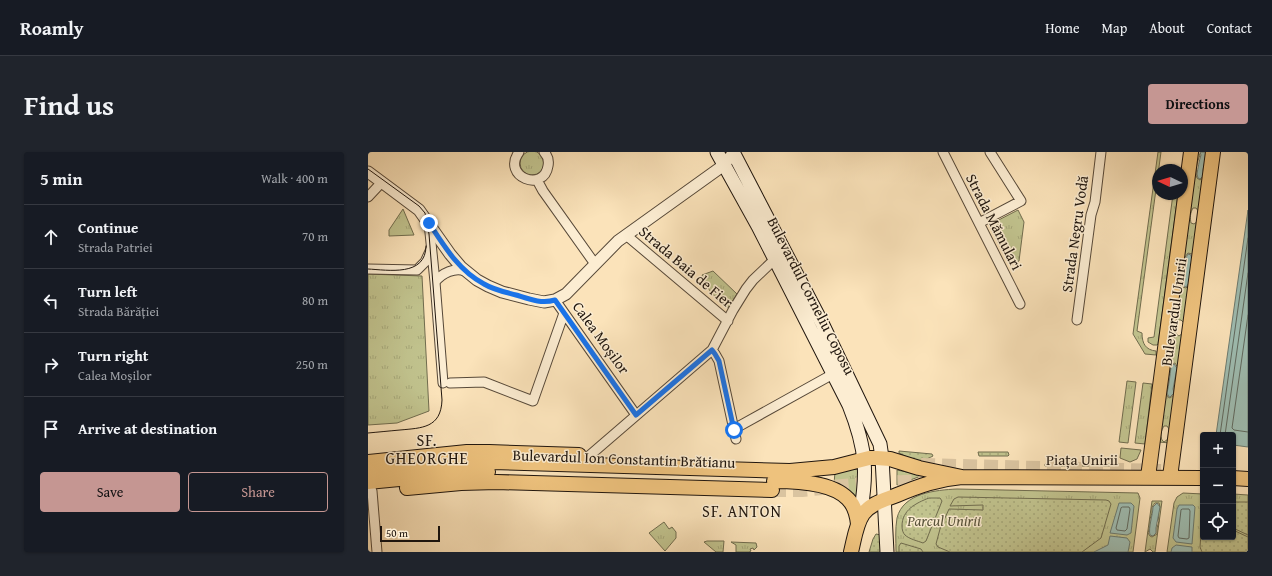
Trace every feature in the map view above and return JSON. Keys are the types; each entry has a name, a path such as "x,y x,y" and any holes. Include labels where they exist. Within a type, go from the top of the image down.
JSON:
{"main road":[{"name":"Bulevardul Corneliu Coposu","path":"718,152 849,405 861,437 864,459"},
{"name":"Bulevardul Corneliu Coposu","path":"733,152 822,323 880,444 882,458"},
{"name":"Bulevardul Unirii","path":"1148,477 1191,152"},
{"name":"Bulevardul Unirii","path":"1170,477 1213,152"},
{"name":"Bulevardul Ion Constantin Brătianu","path":"368,472 489,452 636,457 773,464"},
{"name":"Piața Unirii","path":"864,459 882,458 962,478"},
{"path":"882,458 887,552"},
{"name":"Bulevardul Ion Constantin Brătianu","path":"368,462 448,459 467,463 525,463 783,472 834,467 864,459"},
{"path":"851,552 859,522 865,488 864,459"},
{"name":"Piața Unirii","path":"859,522 864,513 870,507 885,499 928,483 947,479 1200,478"},
{"path":"1236,478 1248,479"},
{"name":"Bulevardul Ion Constantin Brătianu","path":"369,488 481,482 792,481 813,484 838,492 848,499 854,507 859,522"},
{"path":"616,482 772,490"}],"street":[{"path":"519,152 515,162 516,170 527,180 537,180 542,178 548,169 548,159 544,152"},
{"path":"555,300 570,291 595,264 626,235 724,165 733,152"},
{"name":"Strada Mămulari","path":"943,152 1020,304"},
{"name":"Strada Mămulari","path":"979,223 1021,200 990,152"},
{"name":"Strada Negru Vodă","path":"1077,320 1101,152"},
{"name":"Calea Moșilor","path":"368,172 413,204 429,223 450,254 465,271 483,284 502,292 537,301 555,300 636,415"},
{"path":"537,180 543,191 595,264"},
{"path":"368,197 382,182"},
{"path":"429,223 446,383 484,382 533,401 564,313"},
{"name":"Strada Baia de Fier","path":"626,235 728,321"},
{"path":"368,269 417,270 423,265 431,247"},
{"path":"589,456 712,350 740,298 753,280 775,260"},
{"path":"435,282 439,277 447,273 459,269 465,271"},
{"path":"712,350 719,361 736,439"},
{"path":"734,430 833,374"},
{"path":"369,488 377,552"}],"green space":[{"path":"532,151 540,155 544,163 540,171 532,175 524,171 520,163 524,155"},
{"path":"1158,152 1161,152 1159,164 1156,164"},
{"path":"1198,152 1200,155 1196,173 1197,178 1200,180 1205,176 1170,443 1159,442","holes":["1193,208 1196,208 1199,212 1198,221 1194,224 1191,223 1190,216","1188,253 1192,254 1194,258 1190,284 1186,288 1183,287 1182,283 1183,269 1186,263 1185,257","1178,320 1181,320 1184,323 1183,333 1179,336 1176,334","1175,363 1178,368 1176,374 1177,382 1174,388 1175,394 1170,398 1166,393 1170,367","1164,426 1167,426 1169,429 1168,439 1164,442 1161,436"]},
{"path":"1208,152 1205,175 1206,160"},
{"path":"1152,196 1152,200 1155,200 1137,331 1142,333 1145,346 1156,351 1156,355 1145,354 1133,334"},
{"path":"1172,200 1177,200 1157,345 1153,345 1148,342 1148,338 1154,337"},
{"path":"403,209 414,235 389,236 389,230"},
{"path":"1018,210 1024,222 1019,261 1010,265 989,225"},
{"path":"713,271 737,294 728,308 719,301 706,285 702,275"},
{"path":"368,274 422,276 429,411 397,423 368,425"},
{"path":"1127,381 1136,382 1128,443 1119,442"},
{"path":"1143,383 1152,384 1145,444 1135,443"},
{"path":"1121,448 1141,450 1137,459 1130,462 1120,458"},
{"path":"899,451 932,454 933,456 923,460 916,460 908,458 899,453"},
{"path":"978,452 1008,452 1009,455 979,456"},
{"path":"1045,464 1114,464 1115,465 1045,466"},
{"path":"857,469 859,472 856,498 850,491 834,485 835,471"},
{"path":"897,470 921,475 921,476 897,485"},
{"name":"Parcul Unirii","path":"957,489 1138,493 1140,498 1133,552 896,552 897,518 900,510 906,503 921,494 940,490"},
{"path":"1183,493 1200,494 1200,540 1236,540 1236,494 1248,495 1248,552 1167,552 1174,503 1177,497"},
{"path":"958,497 1106,500 1111,504 1101,538 1082,552 950,552 938,547 936,544 940,529 949,509 983,510 983,505 950,506 954,499"},
{"path":"929,498 940,498 942,501 926,541 923,543 911,539 905,535 902,526 904,516 907,511 919,502"},
{"path":"1152,501 1162,501 1155,552 1150,549 1145,552","holes":["1155,503 1159,503 1160,507 1158,514 1159,521 1157,534 1152,537 1148,533 1152,507"]},
{"path":"1236,502 1248,502 1248,535 1236,529"},
{"path":"664,522 669,529 672,527 676,532 676,538 665,551 649,533"},
{"path":"1236,531 1248,537 1248,552 1202,552 1200,547 1201,540 1236,540"},
{"path":"876,534 881,535 882,552 869,552 873,539"},
{"path":"724,541 723,552 716,552 704,542"},
{"path":"731,542 756,543 757,547 754,550 753,548 750,549 751,551 749,552 736,552 736,545"},
{"path":"901,543 921,549 923,552 899,552 899,546"}],"water":[{"path":"1200,152 1207,152 1203,170 1204,175 1200,179 1198,178 1197,174 1201,155"},
{"path":"1248,210 1248,447 1236,445 1236,432 1216,432"},
{"path":"1188,254 1191,255 1192,261 1189,283 1186,287 1184,286 1183,281"},
{"path":"1174,364 1177,368 1173,389 1174,393 1169,397 1167,393 1171,367"},
{"path":"1119,503 1131,503 1134,506 1131,533 1127,535 1110,533"},
{"path":"1157,503 1160,507 1156,533 1153,536 1150,535 1150,525 1153,507"},
{"path":"1179,505 1193,505 1195,507 1192,544 1176,542 1173,538 1177,509"},
{"path":"1110,536 1127,538 1130,542 1128,552 1094,552 1108,545"},
{"path":"1176,545 1192,547 1192,552 1171,552 1172,548"}],"tunnel":[{"path":"921,465 1161,471"},
{"path":"772,490 802,490 873,483 931,481"}],"tram line":[{"path":"368,169 419,206 425,213 429,234 442,400 441,409 438,416 429,425 416,428 368,433"},
{"path":"368,269 404,270 413,267 420,263 424,256 426,246"}],"district":[{"name":"SF. GHEORGHE","path":"427,449"},
{"name":"SF. ANTON","path":"742,511"}],"route":[{"path":"429,223 456,262 477,280 496,289 529,299 544,302 555,300 636,415 712,350 719,361 734,430"}]}
